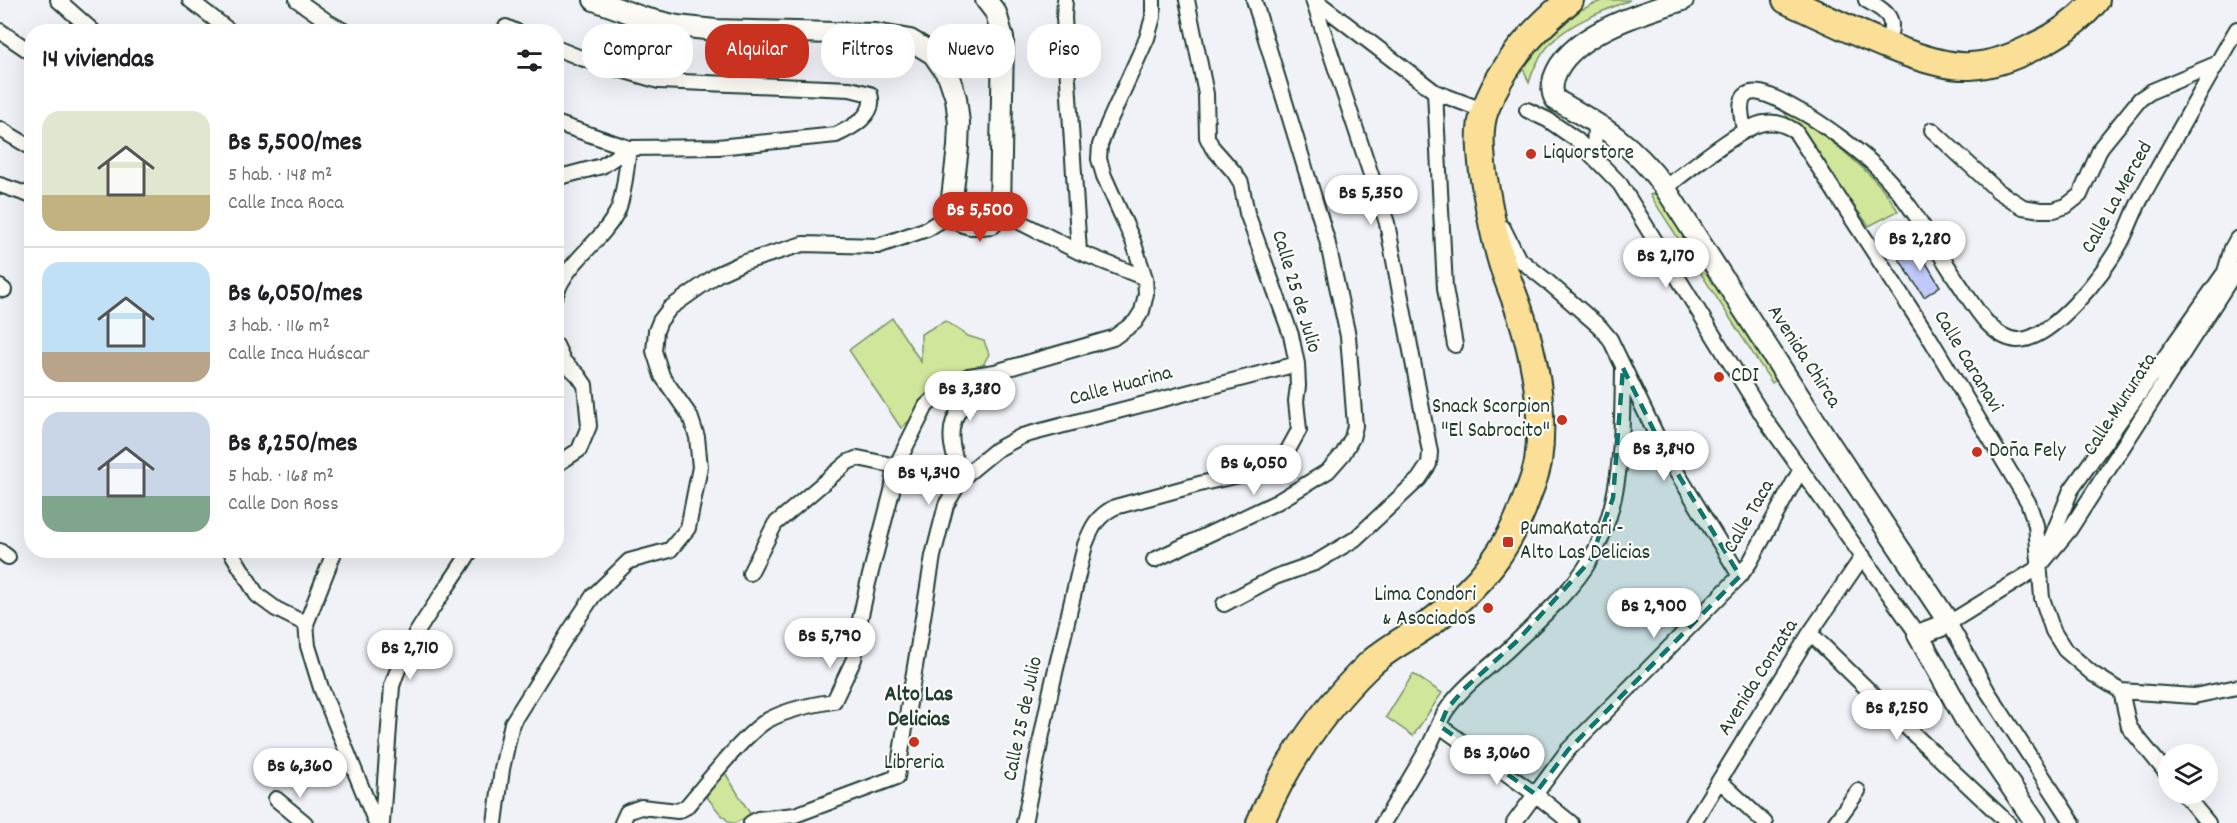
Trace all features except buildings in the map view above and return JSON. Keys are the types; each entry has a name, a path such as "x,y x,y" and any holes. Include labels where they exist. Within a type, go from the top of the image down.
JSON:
{"highway":[{"path":"1260,823 1276,787 1298,751 1334,701 1371,664 1396,644 1432,622 1461,598 1486,572 1508,542 1521,514 1538,463 1540,400 1527,336 1502,264 1494,231 1481,154 1481,131 1485,111 1504,72 1516,54 1546,19 1570,0"},
{"path":"1786,0 1933,62 1967,66 1992,64 2050,39 2089,9 2096,0"}],"street":[{"path":"58,0 85,24"},
{"path":"190,0 221,24"},
{"path":"297,0 332,24"},
{"path":"594,0 644,18 677,26 715,30 875,34 909,40 933,54 949,77 956,98 959,123 950,215"},
{"path":"950,215 964,224 976,225 992,223 1000,212 1004,38 996,13 986,0"},
{"path":"1065,0 1064,18 1079,252"},
{"path":"622,823 627,812 641,807 678,811 686,807 746,739 766,721 798,707 834,700 854,659 868,583 892,492 896,466 926,406 947,387 969,376 995,372 1113,338 1135,322 1142,311 1146,294 1145,279 1133,241 1104,176 1099,159 1100,145 1108,124 1147,38 1153,17 1153,0"},
{"name":"Calle 25 de Julio","path":"1024,823 1085,545 1094,523 1104,513 1115,507 1258,471 1287,452 1299,430 1296,401 1297,364 1291,335 1247,213 1241,183 1212,147 1207,137 1206,94 1187,0"},
{"path":"1154,560 1276,502 1328,471 1343,454 1352,438 1355,426 1348,336 1327,240 1254,0"},
{"path":"1314,0 1436,92 1485,111"},
{"path":"1224,604 1275,578 1315,563 1355,539 1419,479 1429,464 1430,452 1387,223 1314,0"},
{"name":"Avenida Chirca","path":"1683,0 1639,13 1581,43 1555,75 1553,97 1611,131 1646,163 1665,188 1949,623 1988,692 2073,823"},
{"path":"1866,0 1882,8 1891,20 1892,32 1886,44"},
{"name":"Calle La Merced","path":"1744,131 1742,101 1747,95 1760,92 1802,111 1846,143 1883,173 1906,202 1958,283 1999,335 2016,340 2029,339 2038,336 2060,320 2109,262 2142,196 2237,29"},
{"path":"0,32 24,48"},
{"path":"564,51 658,81 850,89 870,94 872,100 863,119 836,135 718,147 629,148 564,126"},
{"path":"1932,130 1998,190 2023,207 2054,210 2066,206 2080,195 2101,147 2140,99 2152,91 2216,64"},
{"path":"1436,92 1445,288 1455,345"},
{"path":"1527,110 1548,120 1577,140 1620,184 1765,419 1918,635 1966,721 2036,823"},
{"path":"1594,158 1595,122"},
{"name":"Calle Caranavi","path":"1665,188 1744,131 1763,123 1785,125 1795,131 1931,340 2028,502 2036,525 2042,598 2053,631 2065,650 2092,674 2121,691"},
{"path":"0,129 24,143"},
{"path":"564,176 602,166 629,148"},
{"path":"564,279 571,266 597,240 618,211 629,148"},
{"path":"0,185 24,193"},
{"path":"1000,212 1079,252 1145,279"},
{"path":"495,823 502,769 512,723 569,632 593,596 629,561 670,550 688,528 700,467 697,437 690,416 662,376 654,351 656,331 660,321 670,308 718,274 742,263 803,244 878,246 927,229 950,215"},
{"path":"1494,231 1503,228 1518,258 1600,327 1610,339 1665,453 1740,576"},
{"path":"2038,568 2071,490 2225,273 2237,239"},
{"name":"Calle Mururata","path":"1918,635 1949,623 2038,568 2070,530 2235,274"},
{"path":"564,362 585,385 589,426 579,450 564,460"},
{"name":"Calle Huarina","path":"751,823 758,819 795,815 897,777 933,556 946,506 962,478 996,450 1023,436 1297,364"},
{"path":"1383,823 1440,726 1447,708 1516,642 1590,561 1604,532 1613,498 1623,420 1623,368"},
{"path":"962,478 952,450 952,422 960,407 995,372"},
{"path":"750,573 775,524 848,462 858,458 896,466"},
{"name":"Calle Taca","path":"1514,823 1568,750 1740,576 1801,469"},
{"name":"Avenida Conzata","path":"1693,823 1810,633 1863,556"},
{"path":"235,558 256,595 276,609 306,624"},
{"path":"332,558 306,624 308,646 321,688 376,823"},
{"path":"382,823 392,686 396,671 415,634 466,558"},
{"path":"1810,633 2008,823"},
{"path":"2158,763 2129,727 2121,691 2194,696 2237,687"},
{"path":"1440,726 1535,794 1571,823"},
{"path":"1720,781 1765,823"},
{"path":"1835,823 1858,791"},
{"path":"276,799 305,823"},
{"path":"2192,804 2208,823"}],"highlighted area":[{"path":"1623,368 1665,453 1740,576 1568,750 1535,794 1440,726 1447,709 1464,689 1516,642 1590,561 1613,498"}],"green space":[{"path":"1604,0 1630,0 1582,21 1556,38 1536,65 1529,83 1523,68 1557,26 1576,12"},
{"path":"1784,112 1809,125 1849,156 1882,188 1898,211 1869,226"},
{"path":"1656,193 1776,380 1772,383 1650,195"},
{"path":"892,318 921,362 921,334 945,321 968,336 984,341 989,354 983,365 964,369 953,380 938,384 943,391 901,428 849,350"},
{"path":"1413,674 1442,693 1413,736 1386,717"},
{"path":"724,771 751,815 735,823 730,823 703,792"}],"place":[{"name":"Liquorstore","path":"1531,154"},
{"name":"CDI","path":"1719,377"},
{"name":"Snack Scorpion \"El Sabrocito\"","path":"1562,420"},
{"name":"Doña Fely","path":"1977,452"},
{"name":"PumaKatari - Alto Las Delicias","path":"1508,542"},
{"name":"Lima Condori & Asociados","path":"1488,608"},
{"name":"Libreria","path":"914,742"}],"district":[{"name":"Alto Las Delicias","path":"919,708"}]}
